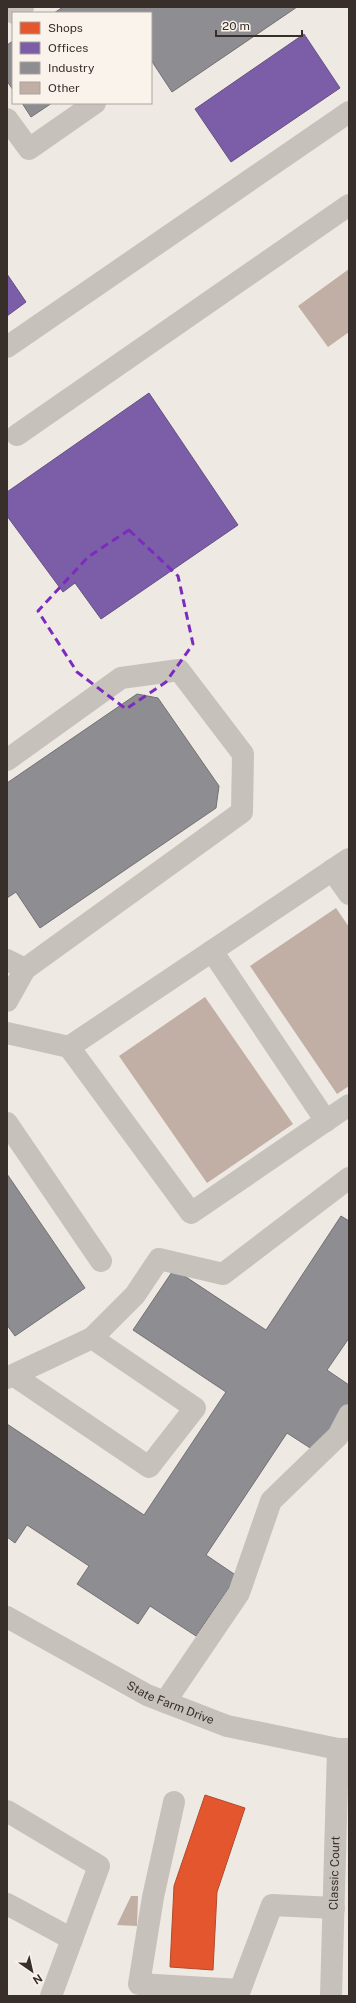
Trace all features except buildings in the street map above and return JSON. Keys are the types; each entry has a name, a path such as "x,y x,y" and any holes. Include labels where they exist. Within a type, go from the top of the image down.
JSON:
{"street":[{"path":"7,119 29,149 94,104"},
{"path":"7,347 349,112"},
{"path":"16,435 349,205"},
{"path":"7,760 120,678 179,670 244,754 242,812 16,965 7,1001"},
{"path":"69,1047 341,865 349,894"},
{"path":"212,951 326,1121"},
{"path":"7,1033 69,1047 191,1213 349,1106"},
{"path":"7,1124 101,1261"},
{"path":"10,1376 92,1338 135,1295 160,1259 223,1274 349,1178"},
{"path":"10,1376 149,1467 195,1408 92,1338"},
{"path":"165,1702 239,1593 271,1501 338,1436 349,1415"},
{"name":"State Farm Drive","path":"7,1617 147,1694 165,1702 227,1726 344,1749"},
{"name":"Classic Court","path":"337,1994 334,1908 344,1749"},
{"path":"174,1802 153,1897 139,1984 240,1990 272,1905 334,1908"},
{"path":"7,1811 99,1866 51,1996"},
{"path":"7,1904 72,1939"}],"highlighted area":[{"path":"129,530 178,576 193,644 166,682 126,709 77,672 38,611 88,557"}]}
